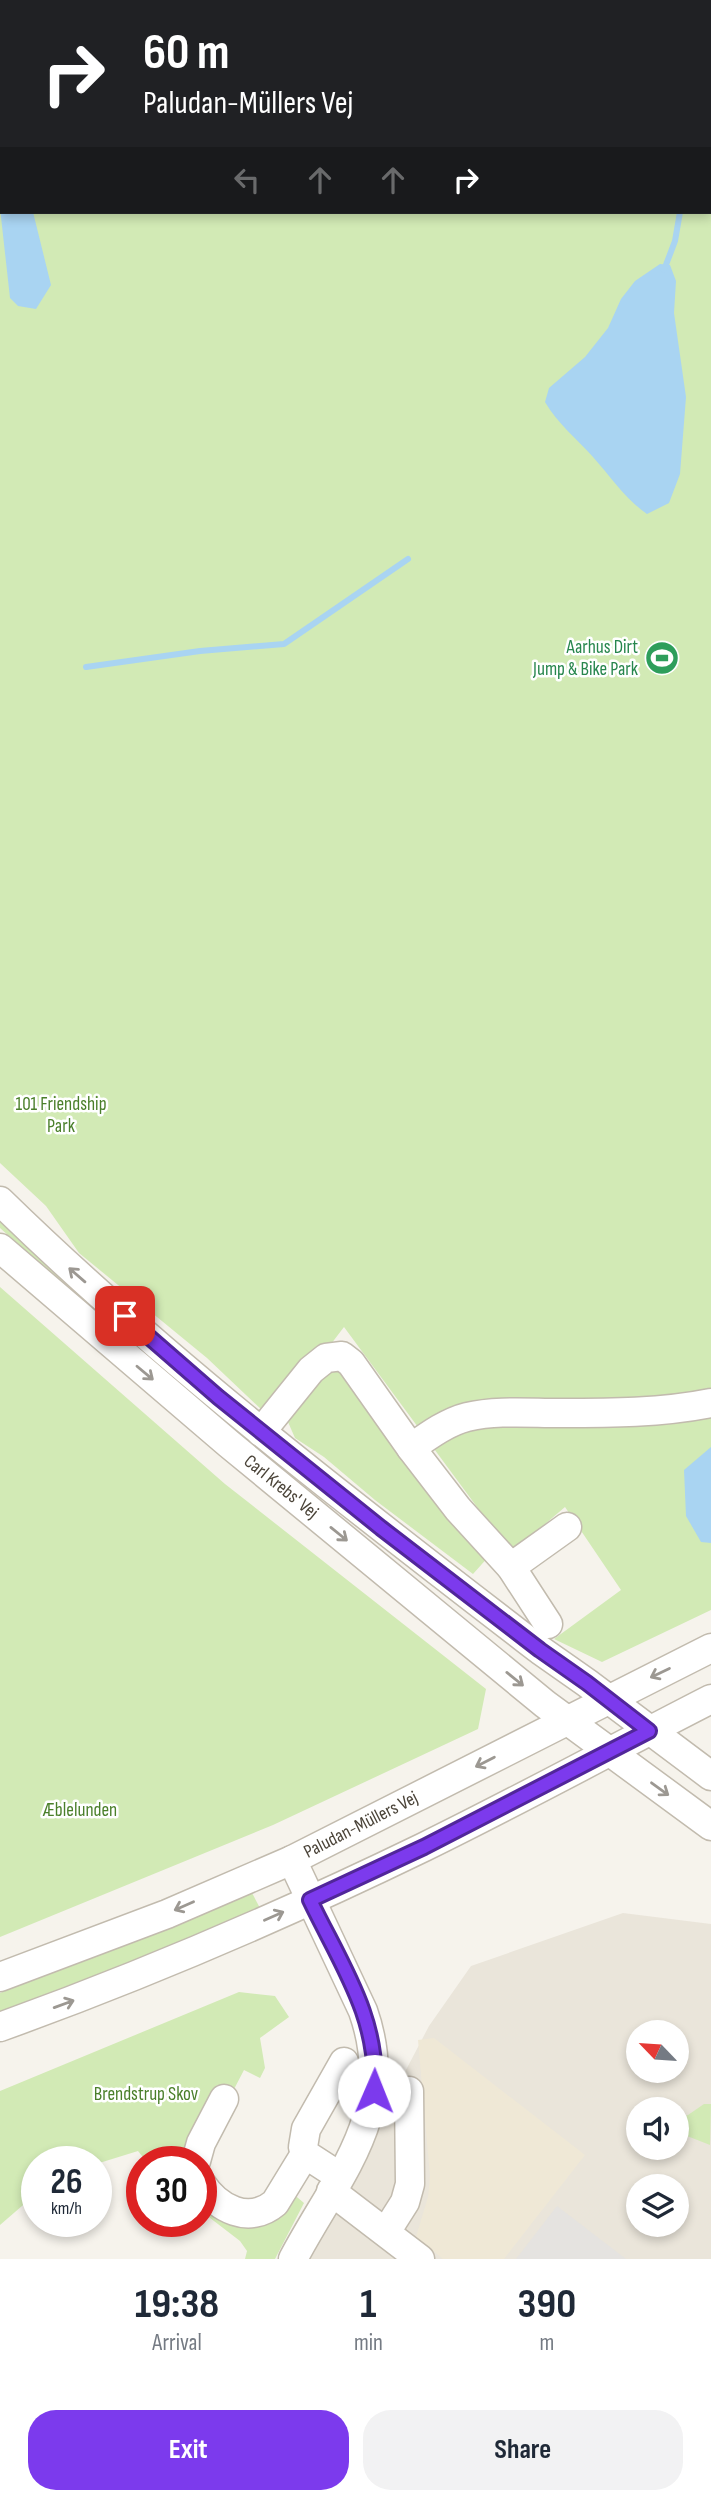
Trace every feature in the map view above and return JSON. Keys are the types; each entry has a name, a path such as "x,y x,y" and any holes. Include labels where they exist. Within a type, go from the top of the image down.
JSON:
{"street":[{"name":"Carl Krebs' Vej","path":"0,1201 69,1268 261,1433 540,1650 711,1776"},
{"name":"Carl Krebs' Vej","path":"0,1248 229,1444 568,1720 711,1826"},
{"path":"261,1433 311,1370 326,1357 342,1356 351,1363 458,1509 511,1567 548,1624"},
{"path":"411,1448 440,1428 465,1417 494,1412 603,1413 711,1404"},
{"path":"511,1567 567,1527"},
{"name":"Paludan-Müllers Vej","path":"0,1977 167,1914 292,1860 711,1648"},
{"path":"0,2027 92,1994 310,1900 424,1847 711,1699"},
{"path":"292,1860 363,2011 376,2069 369,2115 361,2138 293,2259"},
{"path":"344,2062 306,2129 303,2139 305,2154 386,2232 420,2259"},
{"path":"386,2232 405,2202 410,2184 409,2091"},
{"path":"200,2146 224,2099"},
{"path":"217,2202 237,2213 255,2213 268,2209 275,2203 305,2154"}],"shaded area":[{"path":"623,1913 711,1924 711,2259 307,2259 429,2026 471,1966"},
{"path":"434,2038 585,2155 504,2259 443,2259 416,2237 428,2197 430,2176 418,2040"},
{"path":"557,2206 626,2259 516,2259"}],"green space":[{"name":"101 Friendship Park","path":"0,214 711,214 711,1610 602,1662 554,1639 621,1590 565,1507 511,1553 344,1327 331,1344 264,1412 207,1358 79,1253 46,1206 0,1163"},
{"path":"0,1213 290,1470 260,1454 166,1377 0,1228"},
{"name":"Æblelunden","path":"0,1287 225,1484 486,1689 478,1729 273,1825 0,1937"},
{"path":"327,1369 339,1372 490,1555 473,1574 375,1500 324,1457 295,1438 288,1422 294,1406"},
{"path":"251,1891 261,1910 166,1951 0,2014 0,1993"},
{"name":"Brendstrup Skov","path":"239,1992 275,1996 289,2017 260,2038 265,2068 260,2078 244,2070 232,2093 217,2085 185,2146 126,2146 126,2155 112,2159 112,2146 21,2146 21,2207 0,2225 0,2091"},
{"path":"704,2104 711,2104 710,2145 689,2137 689,2114"},
{"path":"291,2192 304,2203 275,2259 245,2259 247,2251 240,2241 217,2223 217,2208 230,2217"}],"water":[{"path":"1,214 33,214 51,285 36,309 18,306 10,298"},
{"path":"660,264 670,265 676,281 674,313 686,397 680,474 669,503 647,514 561,424 545,402 549,388 585,357 608,328 621,299 635,281"},
{"path":"711,1447 711,1543 701,1542 686,1516 684,1470"}],"waterway":[{"path":"664,270 675,241 680,214"},
{"path":"86,667 200,651 284,644 408,559"}],"place":[{"name":"Aarhus Dirt Jump & Bike Park","path":"662,658"}],"route":[{"path":"125,1316 261,1433 381,1528 649,1731 424,1847 310,1900 338,1955 371,2034 376,2069 374,2091"}]}
